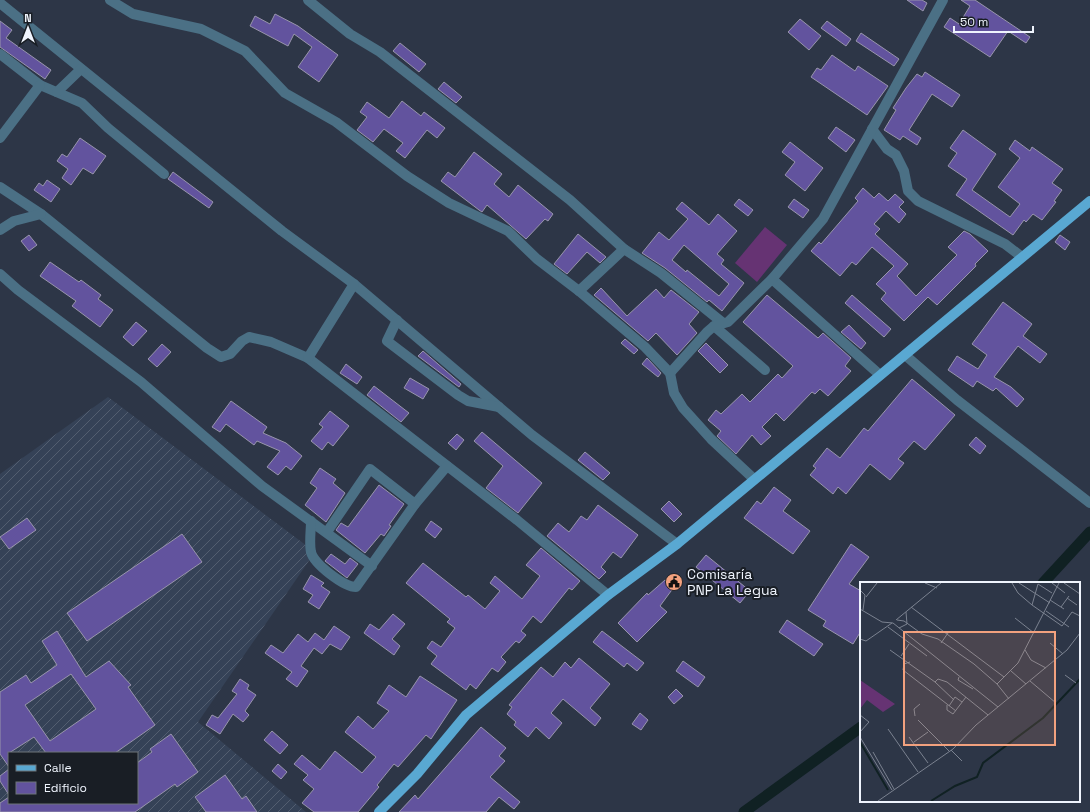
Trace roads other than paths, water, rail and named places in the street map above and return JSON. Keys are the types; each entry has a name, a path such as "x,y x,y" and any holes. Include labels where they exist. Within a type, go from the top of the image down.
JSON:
{"main road":[{"path":"379,812 417,774 466,715 608,595 677,544 1090,201"}],"street":[{"path":"110,0 133,14 201,29 245,51 285,93 336,122 407,176 449,203 508,232 537,259 579,290 645,348 670,373 674,393 683,408 711,439 754,479"},
{"path":"308,0 350,34 380,52 570,200 624,249 662,273 765,370"},
{"path":"670,373 718,325 728,322 772,279 823,218 943,0"},
{"path":"0,3 282,232 354,284 532,435 677,544"},
{"path":"0,54 40,85 82,103 108,128 164,174"},
{"path":"57,92 81,69"},
{"path":"0,138 40,85"},
{"path":"872,129 887,149 896,155 904,171 908,191 918,201 1005,244 1022,256"},
{"path":"0,187 41,214 221,357 230,354 242,341 249,338 271,342 308,358 517,520 608,595"},
{"path":"0,230 14,221 41,214"},
{"path":"579,290 624,249"},
{"path":"0,274 18,290 141,382 262,486 372,566"},
{"path":"772,279 880,375"},
{"path":"308,358 354,284"},
{"path":"397,320 387,341 468,401 499,406"},
{"path":"905,355 957,400 1090,503"},
{"path":"311,521 311,552 314,558 320,565 339,580 348,586 356,587 415,504 447,466"},
{"path":"327,532 370,469 415,504"}],"waterway":[{"path":"1044,582 1090,532"},
{"path":"744,812 860,728"}],"place":[{"name":"Comisaría PNP La Legua","path":"674,582"}]}
